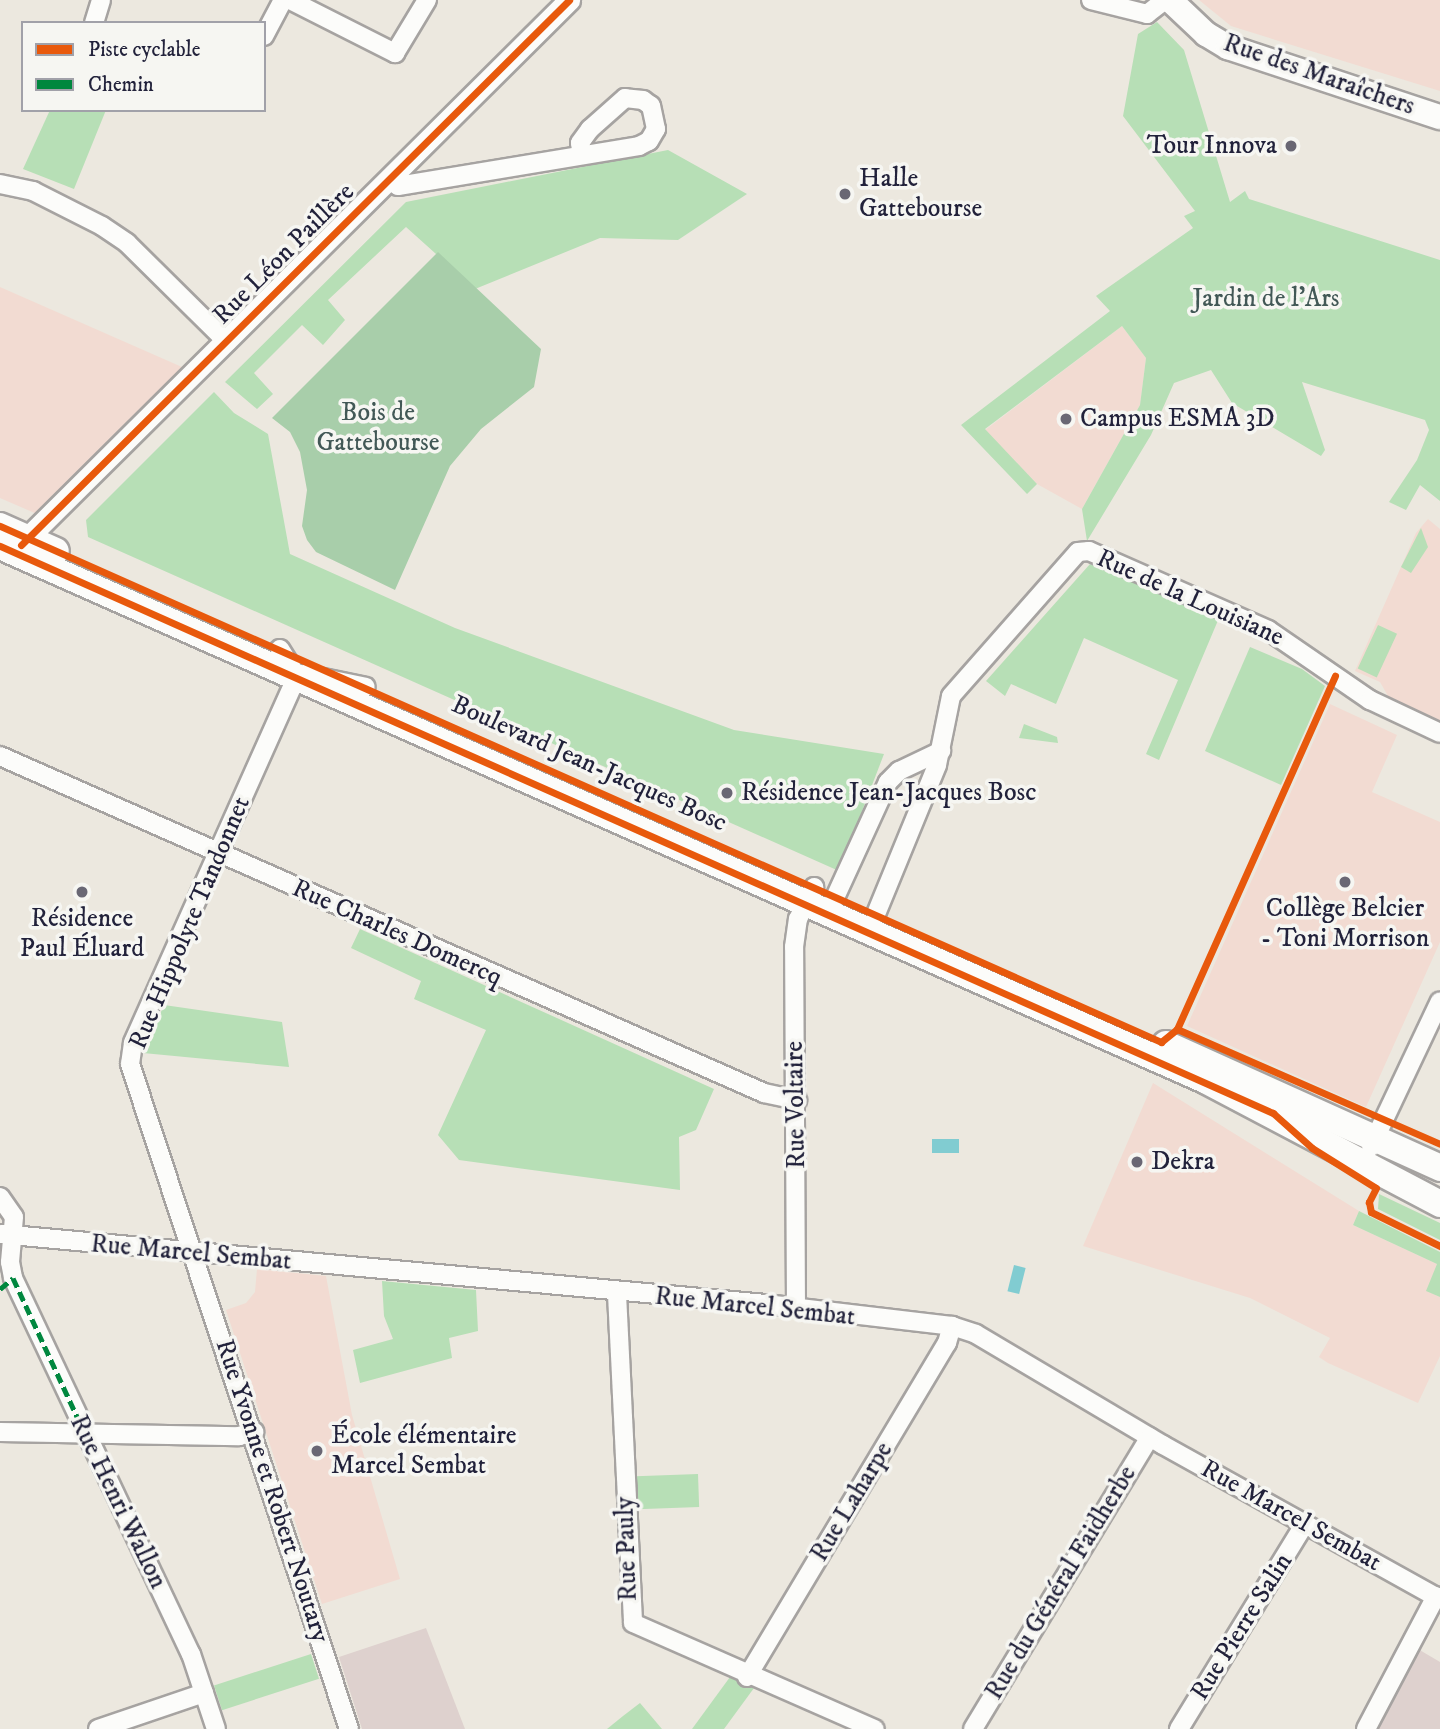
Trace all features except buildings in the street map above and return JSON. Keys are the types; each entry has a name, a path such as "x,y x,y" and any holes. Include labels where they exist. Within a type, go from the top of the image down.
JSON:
{"main road":[{"name":"Rue des Maraîchers","path":"1170,0 1206,34 1228,47 1440,117"},
{"name":"Boulevard Jean-Jacques Bosc","path":"0,526 10,548 298,676 821,900 876,914 1440,1168"},
{"name":"Boulevard Jean-Jacques Bosc","path":"10,548 280,649 366,687 1273,1112 1362,1166 1440,1204"}],"street":[{"path":"95,21 101,0"},
{"path":"266,32 283,0"},
{"path":"290,0 395,53 427,0"},
{"name":"Rue Léon Paillère","path":"10,548 227,342 569,0"},
{"path":"1091,0 1147,14 1165,0"},
{"name":"Rue Léon Paillère","path":"390,178 398,186 582,155"},
{"path":"0,184 33,191 102,226 127,243 227,342"},
{"name":"Rue de la Louisiane","path":"876,914 941,751 951,696 1084,550 1268,630 1370,700 1440,733"},
{"path":"280,649 298,676 313,673 366,687"},
{"name":"Rue Hippolyte Tandonnet","path":"194,1253 130,1063 133,1043 298,676"},
{"path":"821,900 888,782 899,771 941,751"},
{"name":"Rue Charles Domercq","path":"0,756 764,1093 797,1100"},
{"name":"Rue Voltaire","path":"796,1308 797,1100 794,947 821,900"},
{"path":"1362,1166 1440,1001"},
{"path":"1155,1057 1210,1070 1340,1132 1376,1138"},
{"path":"0,1197 14,1217 6,1235 7,1284"},
{"name":"Rue Marcel Sembat","path":"6,1235 617,1294 796,1308 952,1326 976,1334 1304,1525 1438,1597"},
{"name":"Rue Yvonne et Robert Noutary","path":"194,1253 349,1729"},
{"name":"Rue Henri Wallon","path":"7,1284 85,1434 191,1654 216,1729"},
{"name":"Rue Pauly","path":"617,1294 630,1615 639,1628 747,1677 875,1729"},
{"name":"Rue Laharpe","path":"747,1677 947,1343 952,1326"},
{"path":"0,1432 239,1436 254,1432"},
{"name":"Rue du Général Faidherbe","path":"973,1729 1150,1437"},
{"name":"Rue Pierre Salin","path":"1180,1729 1304,1525"},
{"path":"1366,1729 1438,1597"},
{"path":"98,1729 204,1693"}],"shaded area":[{"path":"1199,0 1440,0 1440,91 1231,26"},
{"path":"0,287 182,367 37,514 0,498"},
{"name":"Campus ESMA 3D","path":"1122,326 1146,358 1140,405 1082,509 1037,484 985,430"},
{"path":"1428,519 1440,529 1440,724 1392,703 1380,682 1355,671 1416,533"},
{"name":"Collège Belcier - Toni Morrison","path":"1330,704 1397,735 1372,792 1440,822 1440,942 1366,1107 1187,1026"},
{"path":"1153,1083 1359,1211 1353,1225 1437,1264 1427,1291 1440,1297 1440,1356 1418,1403 1328,1363 1319,1357 1330,1338 1250,1298 1083,1246"},
{"name":"École élémentaire Marcel Sembat","path":"257,1269 326,1276 352,1415 400,1579 322,1604 226,1310 246,1303 255,1292"},
{"path":"426,1628 465,1729 362,1729 339,1657"},
{"path":"1418,1649 1440,1662 1440,1729 1377,1729"}],"green space":[{"name":"Jardin de l'Ars","path":"1157,22 1184,50 1230,202 1245,191 1249,199 1440,260 1440,501 1420,485 1406,510 1389,502 1417,460 1429,430 1425,420 1302,382 1325,450 1321,456 1232,403 1211,370 1174,383 1151,435 1087,541 1082,509 1140,405 1146,358 1122,326 985,429 1037,484 1027,494 961,425 1110,311 1096,296 1193,228 1184,216 1195,211 1123,116 1138,34"},
{"path":"49,112 105,112 74,189 23,169"},
{"path":"668,150 747,194 678,240 600,238 475,289 406,227 328,300 345,320 323,345 302,325 254,373 273,394 257,409 225,382 406,202"},
{"name":"Bois de Gattebourse","path":"438,252 541,349 534,387 481,429 450,466 395,590 316,552 307,540 302,526 307,490 300,452 290,432 272,418"},
{"path":"214,392 234,413 268,434 290,554 455,628 734,730 884,754 839,871 88,537 86,520"},
{"path":"1421,528 1428,547 1411,573 1401,567"},
{"path":"1090,564 1219,618 1159,760 1146,754 1178,680 1084,638 1056,704 1011,684 1005,696 986,681"},
{"path":"1378,625 1397,634 1377,677 1358,669"},
{"path":"1250,647 1302,669 1325,686 1281,785 1205,751"},
{"path":"1024,724 1057,737 1058,743 1019,738"},
{"path":"360,929 714,1089 696,1130 679,1137 680,1190 459,1160 438,1135 486,1030 414,999 421,981 351,948"},
{"path":"164,1005 282,1022 289,1067 143,1053"},
{"path":"1379,1194 1440,1223 1440,1240 1378,1209"},
{"path":"1359,1211 1440,1252 1440,1297 1426,1291 1437,1264 1353,1225"},
{"path":"382,1281 476,1290 478,1331 449,1338 452,1358 360,1383 353,1350 393,1339 384,1316"},
{"path":"698,1474 699,1507 637,1509 636,1476"},
{"path":"311,1654 319,1679 222,1710 214,1686"},
{"path":"730,1677 754,1688 724,1729 692,1729"},
{"path":"640,1703 662,1729 607,1729 623,1716"}],"water":[{"path":"932,1139 959,1139 959,1153 932,1153"},
{"path":"1014,1265 1026,1268 1019,1294 1007,1291"}],"marked path":[{"path":"0,1289 13,1278 85,1434"}],"cycle path":[{"path":"21,545 569,0"},
{"path":"0,526 1161,1042 1177,1029 1335,676"},
{"path":"0,546 1273,1113 1312,1148 1376,1188 1369,1202 1371,1212 1440,1246"},
{"path":"1177,1029 1440,1144"}],"place":[{"name":"Tour Innova","path":"1291,146"},
{"name":"Halle Gattebourse","path":"845,194"},
{"name":"Campus ESMA 3D","path":"1066,419"},
{"name":"Résidence Jean-Jacques Bosc","path":"727,793"},
{"name":"Collège Belcier - Toni Morrison","path":"1345,882"},
{"name":"Résidence Paul Éluard","path":"82,892"},
{"name":"Dekra","path":"1137,1162"},
{"name":"École élémentaire Marcel Sembat","path":"317,1451"}]}
